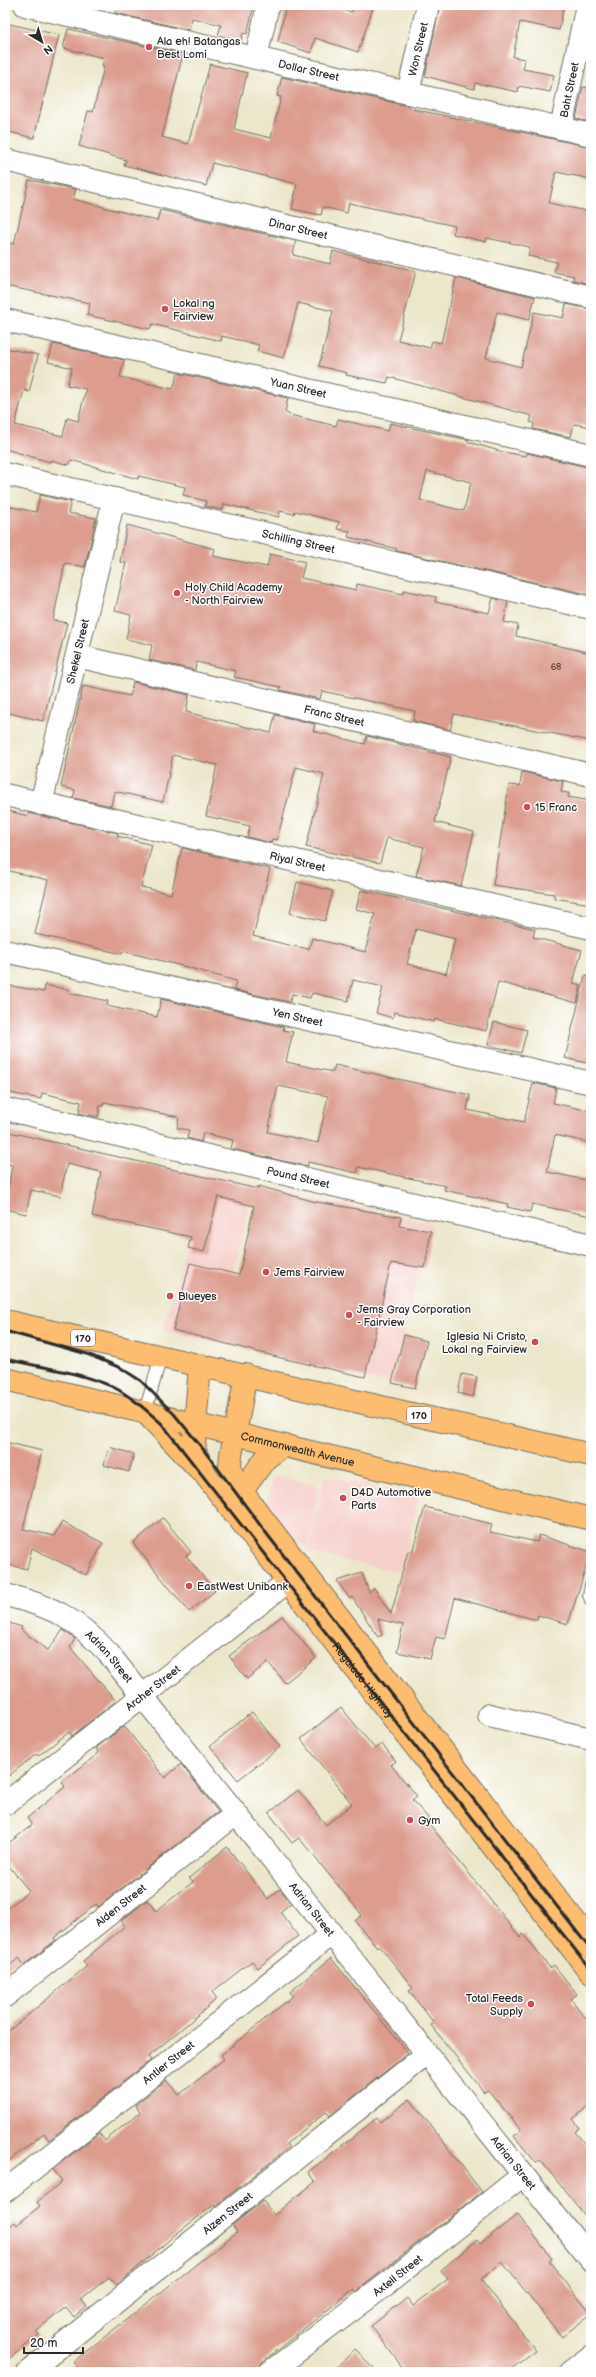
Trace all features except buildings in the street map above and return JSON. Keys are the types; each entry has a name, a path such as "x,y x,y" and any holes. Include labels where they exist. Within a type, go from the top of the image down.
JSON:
{"main road":[{"name":"170","path":"5,1321 591,1455"},
{"name":"Regalado Highway","path":"200,1365 195,1425 195,1451 206,1476 294,1576 591,1942"},
{"name":"Regalado Highway","path":"246,1375 230,1466 235,1483 294,1576 591,1973"},
{"name":"Commonwealth Avenue","path":"5,1379 591,1519"},
{"path":"145,1412 206,1476"},
{"path":"241,1492 266,1458 283,1446"}],"street":[{"path":"256,58 268,5"},
{"name":"Won Street","path":"408,93 428,5"},
{"name":"Baht Street","path":"561,128 587,5"},
{"name":"Dollar Street","path":"37,6 591,135"},
{"name":"Dinar Street","path":"5,160 591,297"},
{"name":"Yuan Street","path":"5,320 591,455"},
{"name":"Schilling Street","path":"5,474 591,608"},
{"name":"Shekel Street","path":"41,804 114,499"},
{"name":"Franc Street","path":"77,656 591,775"},
{"name":"Riyal Street","path":"5,795 591,928"},
{"name":"Yen Street","path":"5,951 591,1083"},
{"name":"Pound Street","path":"5,1109 591,1245"},
{"name":"Archer Street","path":"5,1804 294,1576"},
{"name":"Adrian Street","path":"5,1595 51,1609 75,1621 109,1654 591,2260"},
{"path":"489,1716 591,1739"},
{"name":"Alden Street","path":"5,1996 236,1814"},
{"name":"Antler Street","path":"5,2191 331,1934"},
{"name":"Alzen Street","path":"28,2372 427,2054"},
{"name":"Axtell Street","path":"270,2372 388,2283 523,2175"},
{"path":"570,2372 591,2356"}],"lane":[{"path":"145,1412 160,1356"},
{"path":"591,1586 589,1595 591,1600"}],"shaded area":[{"path":"205,1173 255,1185 215,1343 163,1331"},
{"name":"Jems Gray Corporation - Fairview","path":"309,1197 432,1223 391,1383 278,1359 299,1272 291,1269"},
{"path":"274,1475 320,1486 306,1549 266,1506"},
{"path":"325,1476 419,1497 401,1573 307,1552"}],"railway":[{"path":"5,1331 87,1354 121,1368 141,1381 174,1414 203,1449 263,1529 591,1950"},
{"path":"5,1359 87,1377 113,1387 132,1399 162,1424 591,1970"}],"place":[{"name":"Ala eh! Batangas Best Lomi","path":"149,47"},
{"name":"Lokal ng Fairview","path":"165,309"},
{"name":"Holy Child Academy - North Fairview","path":"177,593"},
{"name":"15 Franc","path":"527,807"},
{"name":"Jems Fairview","path":"266,1272"},
{"name":"Blueyes","path":"170,1296"},
{"name":"Jems Gray Corporation - Fairview","path":"349,1315"},
{"name":"Iglesia Ni Cristo, Lokal ng Fairview","path":"535,1342"},
{"name":"D4D Automotive Parts","path":"343,1498"},
{"name":"EastWest Unibank","path":"189,1586"},
{"name":"Gym","path":"410,1820"},
{"name":"Total Feeds Supply","path":"531,2004"}]}
